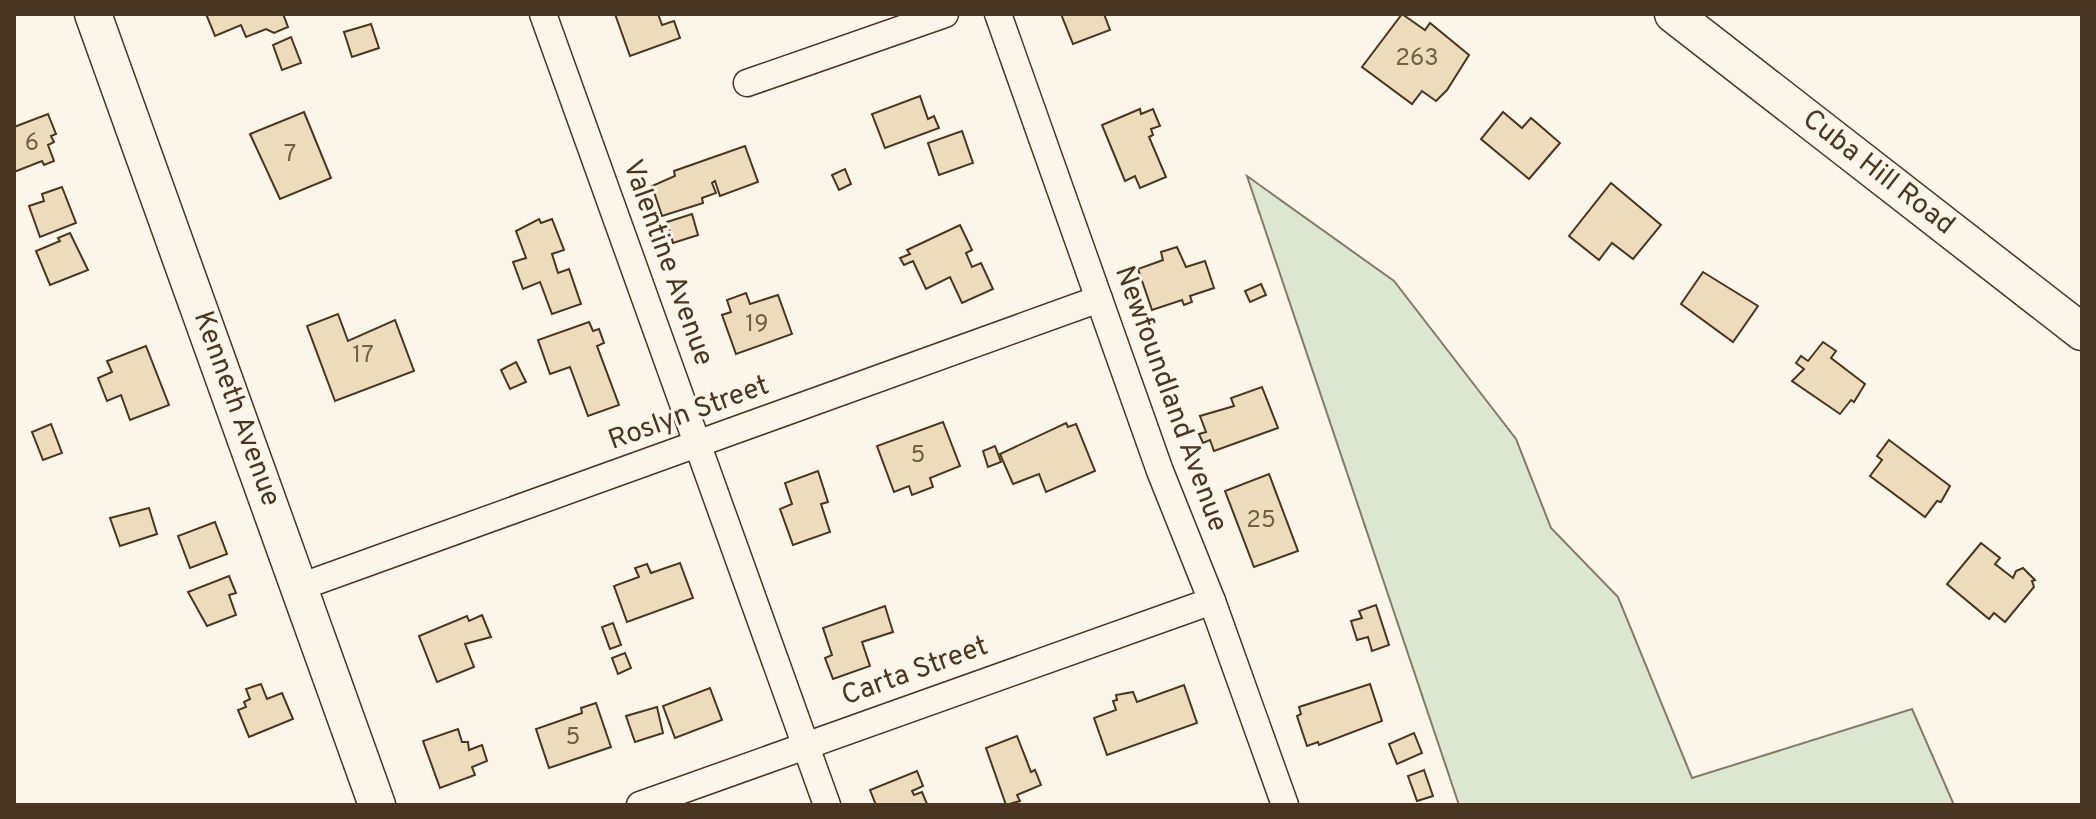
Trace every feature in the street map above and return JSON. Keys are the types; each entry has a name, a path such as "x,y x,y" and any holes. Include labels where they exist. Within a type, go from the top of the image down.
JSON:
{"street":[{"name":"Kenneth Avenue","path":"93,14 377,805"},
{"name":"Valentine Avenue","path":"543,14 827,805"},
{"path":"747,83 945,14"},
{"name":"Newfoundland Avenue","path":"998,14 1160,471 1212,601 1285,805"},
{"name":"Cuba Hill Road","path":"1673,14 2082,332"},
{"name":"Roslyn Street","path":"300,587 1099,299"},
{"name":"Carta Street","path":"640,805 1212,601"}],"green space":[{"path":"1247,176 1394,281 1516,439 1551,528 1618,597 1692,778 1912,709 1954,805 1459,805"}],"building":[{"path":"206,14 283,14 288,27 274,33 266,29 246,37 241,25 215,36"},
{"path":"615,14 658,14 662,25 674,21 680,38 630,56"},
{"path":"1061,14 1104,14 1110,30 1073,44"},
{"path":"1402,14 1425,30 1430,23 1469,55 1447,90 1436,101 1422,91 1412,104 1362,67"},
{"path":"371,24 379,48 352,57 344,32"},
{"path":"291,37 301,63 282,70 273,45"},
{"path":"920,96 928,119 934,116 939,128 885,148 872,114"},
{"path":"1140,109 1141,114 1153,109 1160,126 1151,129 1153,135 1149,137 1166,177 1140,188 1135,176 1125,181 1102,125"},
{"path":"304,112 331,178 280,199 250,134"},
{"path":"1503,112 1522,128 1531,118 1560,143 1529,179 1481,139"},
{"path":"48,114 56,134 51,136 54,142 48,145 54,161 44,165 42,161 14,172 14,127"},
{"path":"962,131 973,163 939,175 928,143"},
{"path":"745,146 758,182 720,196 715,181 712,183 716,193 702,198 703,203 662,216 652,186 675,176 674,171"},
{"path":"845,169 851,184 839,190 832,175"},
{"path":"1611,183 1661,225 1633,259 1612,243 1599,260 1569,236"},
{"path":"62,187 76,223 40,237 29,206 44,201 42,194"},
{"path":"692,214 698,235 673,243 667,222"},
{"path":"539,219 541,223 552,219 564,250 552,254 558,273 569,269 581,304 552,314 540,282 523,289 513,262 526,258 516,231"},
{"path":"960,225 972,250 966,253 972,267 981,263 993,289 962,303 950,277 926,289 913,261 904,265 900,258 910,254 907,250"},
{"path":"70,233 88,270 50,285 36,251"},
{"path":"1177,247 1186,267 1205,261 1214,288 1190,296 1192,302 1184,305 1182,300 1152,310 1138,269 1163,260 1161,252"},
{"path":"1703,272 1758,306 1733,342 1681,304"},
{"path":"1261,284 1266,295 1250,302 1245,291"},
{"path":"746,293 750,304 778,295 792,334 736,354 722,315 731,312 727,300"},
{"path":"338,314 348,341 395,320 414,371 335,401 307,326"},
{"path":"589,322 593,331 599,329 604,343 597,346 619,405 588,416 570,367 550,374 538,340"},
{"path":"1823,342 1836,351 1831,358 1865,384 1854,402 1851,400 1840,414 1792,381 1804,369 1796,363 1801,356 1808,361"},
{"path":"146,346 169,405 130,420 121,395 107,401 98,378 112,372 107,361"},
{"path":"516,362 526,382 510,389 501,370"},
{"path":"1262,387 1278,428 1214,451 1210,440 1203,443 1199,434 1206,432 1200,416 1234,406 1231,398"},
{"path":"943,422 960,466 930,478 933,487 912,495 909,486 894,492 877,446"},
{"path":"1066,423 1068,427 1076,424 1095,471 1046,492 1039,474 1013,484 1000,454"},
{"path":"51,424 62,453 43,460 32,432"},
{"path":"1889,440 1950,486 1941,502 1937,501 1925,517 1870,476 1882,460 1877,456"},
{"path":"995,446 1001,462 988,467 983,451"},
{"path":"818,471 828,502 821,504 830,532 793,545 780,509 792,504 785,483"},
{"path":"1269,474 1298,551 1254,567 1225,491"},
{"path":"149,508 157,534 120,546 110,518"},
{"path":"215,522 227,554 190,568 178,536"},
{"path":"1981,543 2000,558 1995,564 2013,578 2016,571 2023,568 2035,580 2032,581 2034,587 2005,622 1994,613 1989,619 1947,584"},
{"path":"680,563 693,598 627,622 614,586 639,577 635,568 647,564 651,573"},
{"path":"229,576 236,593 229,595 236,615 207,626 188,592"},
{"path":"1376,605 1389,645 1372,651 1368,637 1357,640 1351,621 1362,618 1359,611"},
{"path":"885,606 893,632 862,642 870,666 833,679 825,658 832,655 823,628"},
{"path":"482,615 491,637 465,644 474,667 437,682 419,636 467,616 469,621"},
{"path":"613,623 621,645 610,649 602,627"},
{"path":"625,653 631,668 618,674 612,658"},
{"path":"261,684 267,699 282,693 293,719 249,737 238,710 246,707 244,702 250,699 246,689"},
{"path":"1370,684 1382,721 1319,745 1318,742 1307,746 1297,716 1301,714 1299,707"},
{"path":"1184,685 1197,723 1107,755 1094,718 1116,710 1113,701 1117,700 1116,695 1133,692 1137,702"},
{"path":"710,688 722,720 675,738 663,706"},
{"path":"596,703 611,747 549,768 536,729 582,713 581,708"},
{"path":"657,707 663,733 635,742 626,716"},
{"path":"458,729 462,742 468,742 469,750 482,745 487,761 472,767 475,775 440,788 423,741"},
{"path":"1414,733 1422,753 1397,764 1389,744"},
{"path":"1017,736 1031,772 1035,770 1041,785 1017,795 1020,801 1006,805 986,748"},
{"path":"1424,770 1433,796 1417,801 1408,776"},
{"path":"917,771 923,786 912,791 914,795 922,792 927,804 876,805 870,790"}]}
